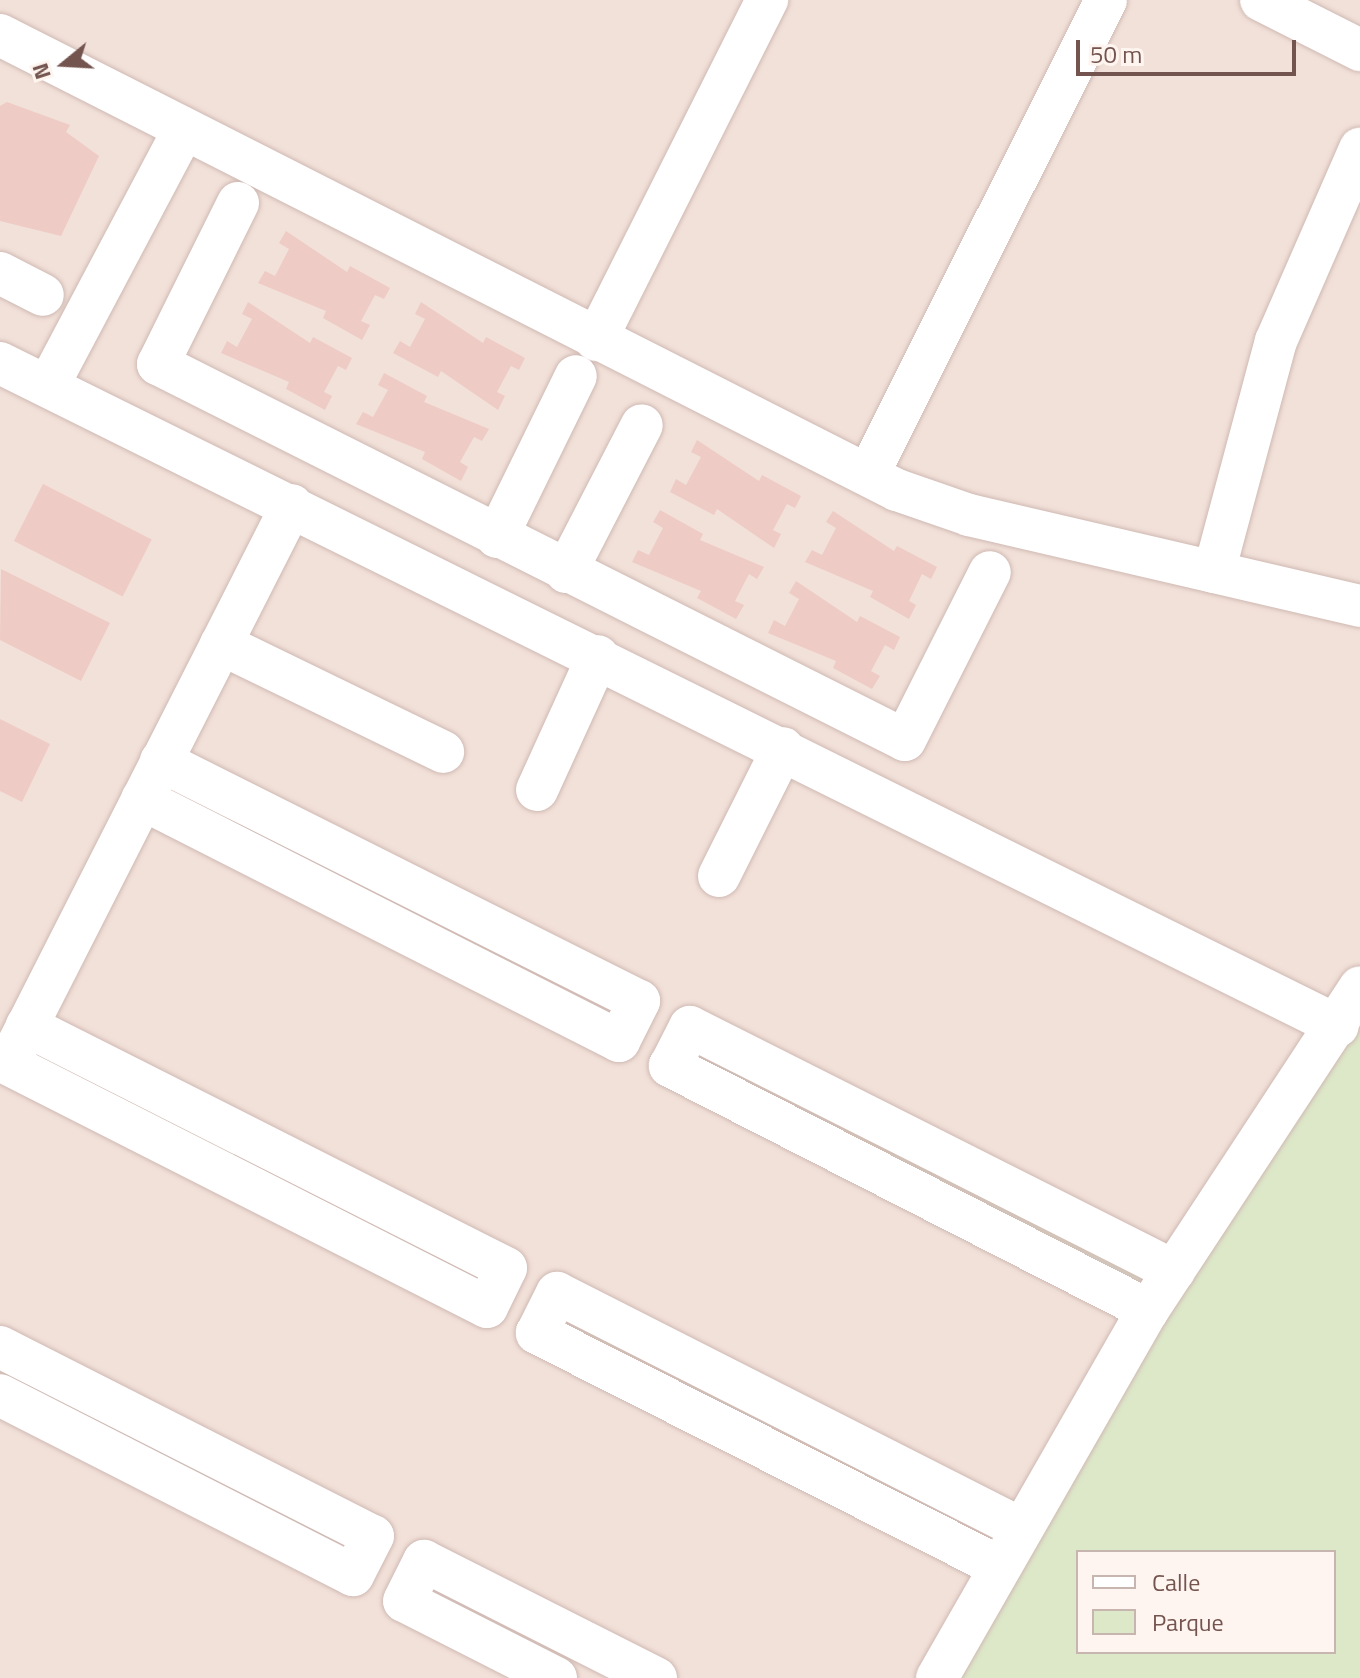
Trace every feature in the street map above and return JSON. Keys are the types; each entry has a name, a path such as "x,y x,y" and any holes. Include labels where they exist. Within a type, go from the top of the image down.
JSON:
{"street":[{"path":"596,340 767,0"},
{"path":"868,475 1106,0"},
{"path":"1261,0 1360,50"},
{"path":"0,35 596,340 868,475 969,515 1360,606"},
{"path":"48,386 184,129"},
{"path":"1214,572 1276,341 1360,149"},
{"path":"238,203 158,364 905,740 990,572"},
{"path":"0,273 43,295"},
{"path":"0,363 598,656 1338,1026"},
{"path":"487,601 507,542 576,376"},
{"path":"566,572 642,425"},
{"path":"27,1026 506,1268 487,1307 4,1072 27,1026 161,761 292,505"},
{"path":"221,644 443,752"},
{"path":"537,790 598,656"},
{"path":"719,876 783,748"},
{"path":"142,799 619,1041 639,1001 161,761"},
{"path":"937,1678 1148,1310 1338,1026 1360,987"},
{"path":"1148,1310 670,1066 690,1027 1174,1271"},
{"path":"1000,1567 537,1333 557,1293 1022,1529"},
{"path":"0,1347 373,1536 353,1575 0,1395"},
{"path":"556,1678 404,1601 424,1561 656,1678"}],"shaded area":[{"path":"0,0 1360,0 1360,987 937,1678 0,1678"}],"green space":[{"path":"1360,987 1360,1678 937,1678 999,1568 537,1333 557,1293 1022,1528 1148,1310 670,1066 690,1027 1174,1271"}],"building":[{"path":"7,102 70,125 66,132 99,156 61,236 0,221 0,106"},
{"path":"286,231 347,272 350,266 390,288 384,299 375,295 361,321 370,325 362,340 323,318 326,311 258,283 265,271 275,276 289,249 279,243"},
{"path":"248,302 310,343 313,337 352,358 346,370 338,366 324,392 332,396 325,410 286,389 289,382 221,353 227,341 237,347 252,319 242,314"},
{"path":"421,302 483,343 486,337 525,358 519,370 511,366 497,392 505,396 498,410 441,371 438,377 393,353 400,341 410,347 425,319 415,314"},
{"path":"384,373 427,396 424,402 489,429 482,441 474,437 460,462 468,467 461,481 422,459 425,452 356,424 363,412 373,417 388,390 378,385"},
{"path":"697,440 759,481 762,475 801,496 795,508 787,504 773,530 781,534 774,548 717,509 714,515 670,492 676,479 686,485 701,457 691,452"},
{"path":"43,484 152,539 123,596 14,541"},
{"path":"660,510 703,534 700,540 764,567 757,579 749,574 735,601 744,605 736,619 697,598 701,591 632,562 638,550 649,555 663,528 653,522"},
{"path":"833,511 894,551 897,546 937,567 931,579 922,574 909,601 916,605 909,619 870,597 873,591 805,562 812,550 822,555 836,528 826,522"},
{"path":"1,569 110,623 81,681 0,640"},
{"path":"796,581 857,622 860,616 900,637 894,650 885,645 871,671 880,676 872,689 833,668 836,661 768,633 774,620 785,626 799,599 789,593"},
{"path":"0,719 50,744 22,802 0,791"}]}
